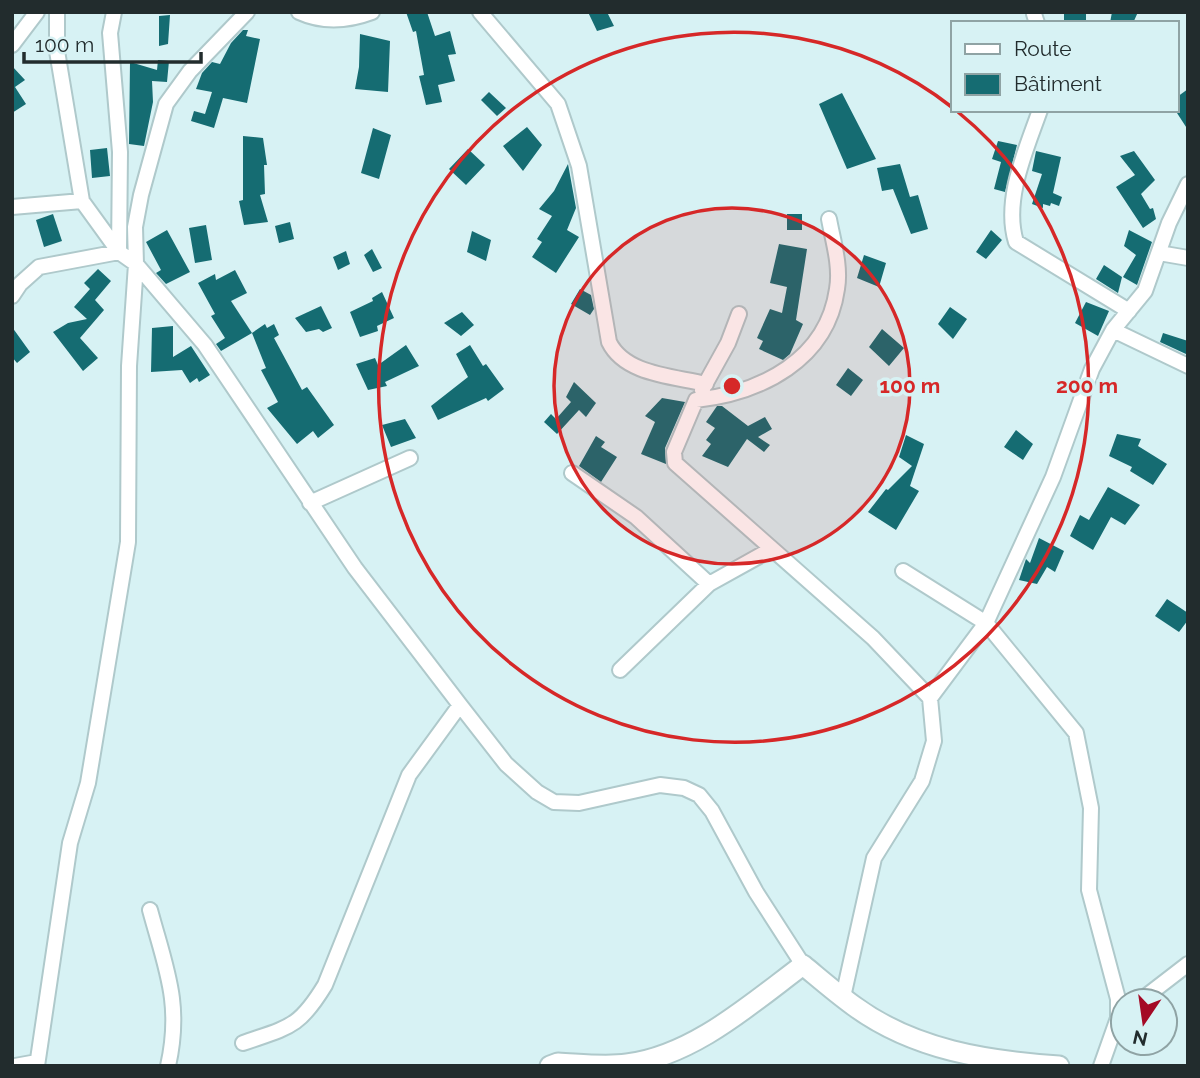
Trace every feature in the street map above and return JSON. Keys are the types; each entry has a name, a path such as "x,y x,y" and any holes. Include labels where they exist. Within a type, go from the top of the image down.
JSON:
{"street":[{"path":"12,45 37,12"},
{"path":"57,12 57,51 82,201 119,252 136,264 205,345 310,503 506,764 537,792 554,802 579,803 660,785 684,788 699,795 712,811 756,892 803,965 843,997 889,1027 969,1057 1059,1066"},
{"path":"114,12 110,33 120,152 119,252"},
{"path":"15,1066 37,1064 70,843 88,783 128,542 129,366 136,264 135,227 166,104 190,71 247,12"},
{"path":"299,12 308,16 345,20 372,12"},
{"path":"480,12 558,104 579,166 609,342 616,355 630,366 706,384"},
{"path":"1039,112 1025,152 1012,207 1012,228 1016,242 1129,312"},
{"path":"930,698 986,622 1063,453 1092,369 1114,330 1145,291 1188,184"},
{"path":"12,207 82,201"},
{"path":"696,400 743,393 801,360 828,321 837,289 838,268 829,219"},
{"path":"12,296 20,284 39,268 119,252"},
{"path":"1159,253 1188,258"},
{"path":"738,314 728,343 696,400 674,452 675,463 770,550 873,638 930,698 934,741 922,781 873,858 843,997"},
{"path":"1114,330 1188,366"},
{"path":"310,503 410,458"},
{"path":"572,473 636,517 709,584"},
{"path":"620,670 709,584 770,550"},
{"path":"903,571 986,622 1076,733 1091,808 1089,890 1115,987"},
{"path":"243,1043 294,1026 309,1011 325,985 409,775 460,705"},
{"path":"150,910 171,988 176,1020 168,1066"},
{"path":"1158,987 1188,964"},
{"path":"550,1066 558,1063 627,1064 687,1044 726,1021 803,965"},
{"path":"1101,1066 1109,1046"}],"building":[{"path":"406,12 427,12 435,36 450,31 456,54 448,55 455,81 438,85 442,102 426,105 419,76 424,75 416,31 413,32"},
{"path":"588,12 607,12 614,26 597,31"},
{"path":"1064,12 1086,12 1086,21 1064,21"},
{"path":"1112,12 1138,12 1134,21 1110,21"},
{"path":"170,15 168,44 159,46 159,16"},
{"path":"243,30 248,30 246,36 260,39 247,103 223,98 214,128 191,121 194,111 205,114 212,92 196,89 202,73 212,62 220,64 231,43"},
{"path":"360,34 390,41 388,92 355,89"},
{"path":"158,60 169,61 167,82 152,81 153,102 144,146 129,144 130,62 157,70"},
{"path":"12,66 25,80 15,87 26,104 12,113"},
{"path":"1188,89 1188,130 1177,113 1179,96"},
{"path":"489,92 506,108 497,116 481,100"},
{"path":"842,93 876,159 847,169 819,104"},
{"path":"527,127 542,145 523,171 503,146"},
{"path":"373,128 391,135 379,179 361,173"},
{"path":"243,136 263,138 267,165 264,165 265,194 260,195 268,222 244,225 239,201 243,200"},
{"path":"998,141 1017,145 1005,192 994,189 1001,162 992,159"},
{"path":"107,148 110,176 92,178 90,150"},
{"path":"468,149 485,165 466,185 449,169"},
{"path":"1036,151 1061,157 1053,193 1062,197 1059,206 1043,204 1043,208 1032,204 1042,174 1032,171"},
{"path":"1134,151 1155,180 1141,194 1150,209 1153,208 1156,219 1143,228 1116,187 1135,175 1120,156"},
{"path":"568,164 576,208 567,230 579,237 556,273 532,257 542,242 537,239 552,216 539,209 554,191"},
{"path":"900,164 910,197 918,195 928,229 911,234 893,189 882,191 877,168"},
{"path":"53,214 62,241 44,247 36,220"},
{"path":"787,214 802,214 802,230 787,230"},
{"path":"290,222 294,239 279,243 275,226"},
{"path":"206,225 212,260 195,263 189,228"},
{"path":"167,230 190,272 166,284 156,273 161,270 146,242"},
{"path":"991,230 1002,240 986,259 976,252"},
{"path":"1129,230 1152,242 1137,285 1123,277 1136,255 1124,246"},
{"path":"472,231 491,240 486,261 467,252"},
{"path":"779,244 807,249 796,320 803,324 790,354 783,360 759,349 763,341 757,338 770,309 782,313 787,287 770,283"},
{"path":"372,249 382,268 373,272 364,255"},
{"path":"346,251 350,264 338,270 333,257"},
{"path":"864,255 886,263 879,287 857,278"},
{"path":"1104,265 1122,277 1118,293 1096,279"},
{"path":"98,269 111,281 95,300 104,310 80,338 98,358 83,371 53,332 68,323 87,319 74,307 90,289 84,283"},
{"path":"235,270 247,293 231,301 252,333 221,351 216,344 225,338 211,316 215,314 198,283 215,274 216,280"},
{"path":"580,289 591,295 594,309 590,315 571,304"},
{"path":"382,292 394,318 377,326 378,331 360,337 350,312 373,301 372,298"},
{"path":"1086,302 1109,311 1098,336 1075,323"},
{"path":"321,306 332,328 323,332 319,329 306,332 295,318"},
{"path":"950,307 967,319 953,339 938,324"},
{"path":"462,312 474,325 461,336 444,323"},
{"path":"265,324 267,328 274,324 279,335 274,338 302,390 307,387 334,425 318,438 313,431 297,444 267,408 278,402 261,370 266,368 252,333"},
{"path":"173,326 173,357 191,346 210,375 199,382 197,378 190,383 182,370 151,372 152,328"},
{"path":"12,327 30,352 17,363 12,357"},
{"path":"882,329 904,348 889,366 869,347"},
{"path":"1163,333 1188,341 1186,354 1160,342"},
{"path":"406,345 419,366 385,382 387,386 368,390 356,364 375,358 378,365"},
{"path":"470,345 483,366 486,364 504,389 488,401 486,398 438,420 431,406 468,377 456,354"},
{"path":"848,368 863,380 851,396 836,385"},
{"path":"574,382 596,403 586,417 579,410 557,434 544,422 551,414 556,419 571,402 566,397"},
{"path":"662,398 685,402 665,448 666,464 641,454 655,422 645,416"},
{"path":"717,406 722,406 748,426 765,417 772,429 758,437 770,445 764,452 747,439 728,467 702,456 711,444 706,440 715,428 706,422"},
{"path":"405,419 416,438 391,447 382,425"},
{"path":"1016,430 1033,444 1023,460 1004,447"},
{"path":"1117,434 1141,439 1138,446 1167,464 1153,485 1130,471 1132,467 1109,456"},
{"path":"906,435 924,444 910,486 919,491 896,530 868,512 886,489 912,466 899,457"},
{"path":"596,436 605,442 601,447 617,457 601,482 579,466"},
{"path":"1108,487 1140,505 1125,525 1111,517 1093,550 1070,536 1080,515 1089,520"},
{"path":"1039,538 1064,551 1055,572 1047,567 1037,584 1019,580 1026,559 1030,563"},
{"path":"1167,599 1188,613 1188,620 1179,632 1155,616"}]}
